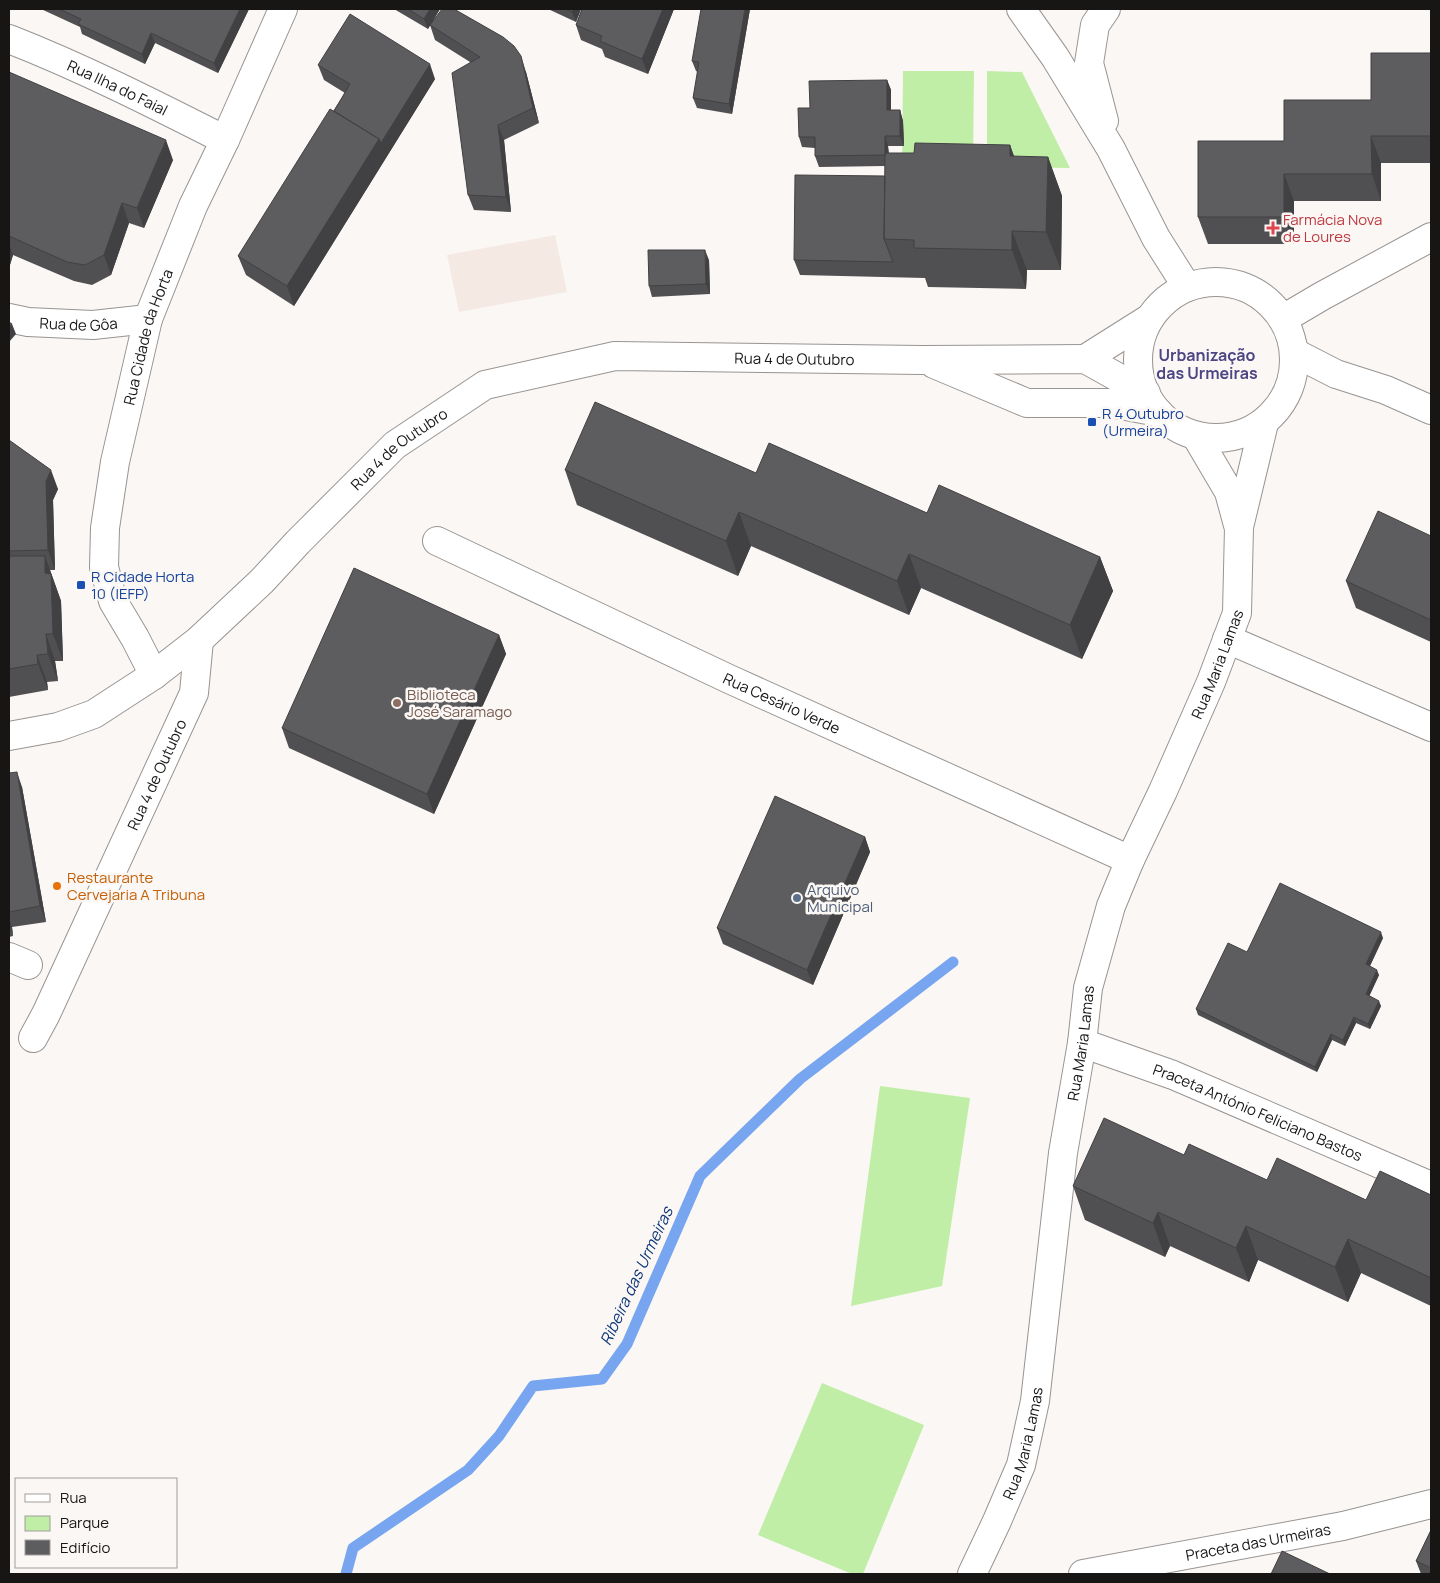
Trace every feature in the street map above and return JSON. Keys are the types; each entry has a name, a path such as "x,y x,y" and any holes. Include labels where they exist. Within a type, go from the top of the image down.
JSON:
{"street":[{"name":"Rua Cidade da Horta","path":"154,675 113,600 104,567 105,528 115,462 148,319 193,206 283,9"},
{"path":"1021,9 1055,57 1111,149 1156,238 1187,287"},
{"path":"1039,9 1055,57"},
{"path":"1097,14 1089,63 1111,149"},
{"name":"Rua Ilha do Faial","path":"9,39 56,58 148,101 224,140"},
{"path":"1283,319 1431,237"},
{"path":"1282,404 1293,380 1295,353 1283,319 1265,298 1241,285 1214,281 1187,287 1166,300 1150,318 1085,359 1152,403 1176,427 1196,436 1218,438 1240,435 1264,423 1282,404 1336,374"},
{"name":"Rua de Gôa","path":"9,318 28,322 93,325 148,319"},
{"path":"1150,318 1140,342 1139,369 1152,403"},
{"path":"1295,353 1336,374 1386,390 1431,410"},
{"name":"Rua 4 de Outubro","path":"34,1038 194,693 199,640 262,581 298,542 395,445 485,384 615,356 923,360 1085,359"},
{"path":"923,360 1027,403 1152,403"},
{"name":"Rua Maria Lamas","path":"972,1574 1021,1464 1035,1401 1063,1153 1082,1043 1088,988 1111,906 1203,700 1237,613 1239,527 1264,423"},
{"name":"Rua Maria Lamas","path":"1196,436 1229,492 1239,527"},
{"name":"Rua Cesário Verde","path":"437,541 729,679 1130,860"},
{"path":"1227,639 1431,727"},
{"path":"9,736 58,727 94,714 154,675 199,640"},
{"name":"Praceta António Feliciano Bastos","path":"1082,1043 1173,1075 1431,1186"},
{"name":"Praceta das Urmeiras","path":"1083,1574 1343,1526 1431,1504"}],"shaded area":[{"path":"555,235 567,292 459,312 447,255"}],"green space":[{"path":"903,71 974,71 973,167 902,166"},
{"path":"987,71 1022,72 1070,168 987,167"},
{"path":"880,1086 970,1098 942,1286 851,1306"},
{"path":"822,1383 924,1425 863,1574 852,1574 758,1535"}],"building":[{"path":"59,9 240,9 214,63 151,33 142,54 78,24 81,19"},
{"path":"408,9 430,9 424,19"},
{"path":"442,9 454,9 503,37 514,46 521,56 533,108 498,125 506,197 468,195 452,73 480,57 430,25"},
{"path":"582,9 663,9 642,59 600,41 602,36 576,25"},
{"path":"701,9 745,9 729,104 693,98 699,62 692,61"},
{"path":"350,14 430,64 381,143 379,139 334,111 350,84 318,65"},
{"path":"1371,53 1431,53 1431,136 1371,136 1372,174 1284,174 1284,217 1198,217 1198,141 1284,141 1284,100 1371,100"},
{"path":"9,72 166,140 137,208 122,203 104,255 85,265 67,262 9,236"},
{"path":"887,80 887,110 900,110 900,136 885,136 885,155 815,156 815,137 799,137 798,108 810,108 809,81"},
{"path":"330,109 379,139 287,286 238,256"},
{"path":"915,143 1010,145 1010,156 1048,157 1046,232 1012,231 1012,250 914,248 914,240 884,239 885,153 914,153"},
{"path":"795,175 885,176 884,239 893,262 794,260"},
{"path":"648,250 705,250 706,284 649,286"},
{"path":"595,402 756,473 769,443 927,513 939,485 1100,557 1070,625 909,554 897,581 739,512 726,541 565,470"},
{"path":"9,440 51,470 46,481 48,550 9,551"},
{"path":"1378,511 1431,536 1431,620 1346,581"},
{"path":"9,556 45,556 45,573 51,574 53,634 46,634 48,654 37,655 38,664 9,669"},
{"name":"Biblioteca José Saramago","path":"354,568 499,635 427,794 282,728"},
{"path":"17,772 40,906 9,912 9,773"},
{"name":"Arquivo Municipal","path":"775,796 865,837 807,970 717,928"},
{"path":"1280,883 1381,932 1366,964 1377,970 1366,994 1379,1001 1368,1024 1354,1017 1343,1040 1331,1034 1315,1067 1196,1009 1228,943 1247,952"},
{"path":"1104,1118 1184,1155 1189,1144 1267,1180 1277,1158 1366,1200 1380,1171 1431,1195 1431,1278 1348,1239 1335,1267 1246,1226 1236,1248 1158,1212 1153,1223 1073,1186"},
{"path":"1431,1530 1431,1568 1416,1561"},
{"path":"1282,1551 1330,1574 1271,1574"}],"waterway":[{"name":"Ribeira das Urmeiras","path":"346,1574 353,1548 468,1470 499,1436 533,1386 602,1379 627,1344 700,1176 800,1079 953,962"}],"place":[{"name":"Farmácia Nova de Loures","path":"1273,228"},
{"name":"R 4 Outubro (Urmeira)","path":"1092,422"},
{"name":"R Cidade Horta 10 (IEFP)","path":"81,585"},
{"name":"Biblioteca José Saramago","path":"397,703"},
{"name":"Restaurante Cervejaria A Tribuna","path":"57,886"},
{"name":"Arquivo Municipal","path":"797,898"}],"district":[{"name":"Urbanização das Urmeiras","path":"1207,364"}]}
